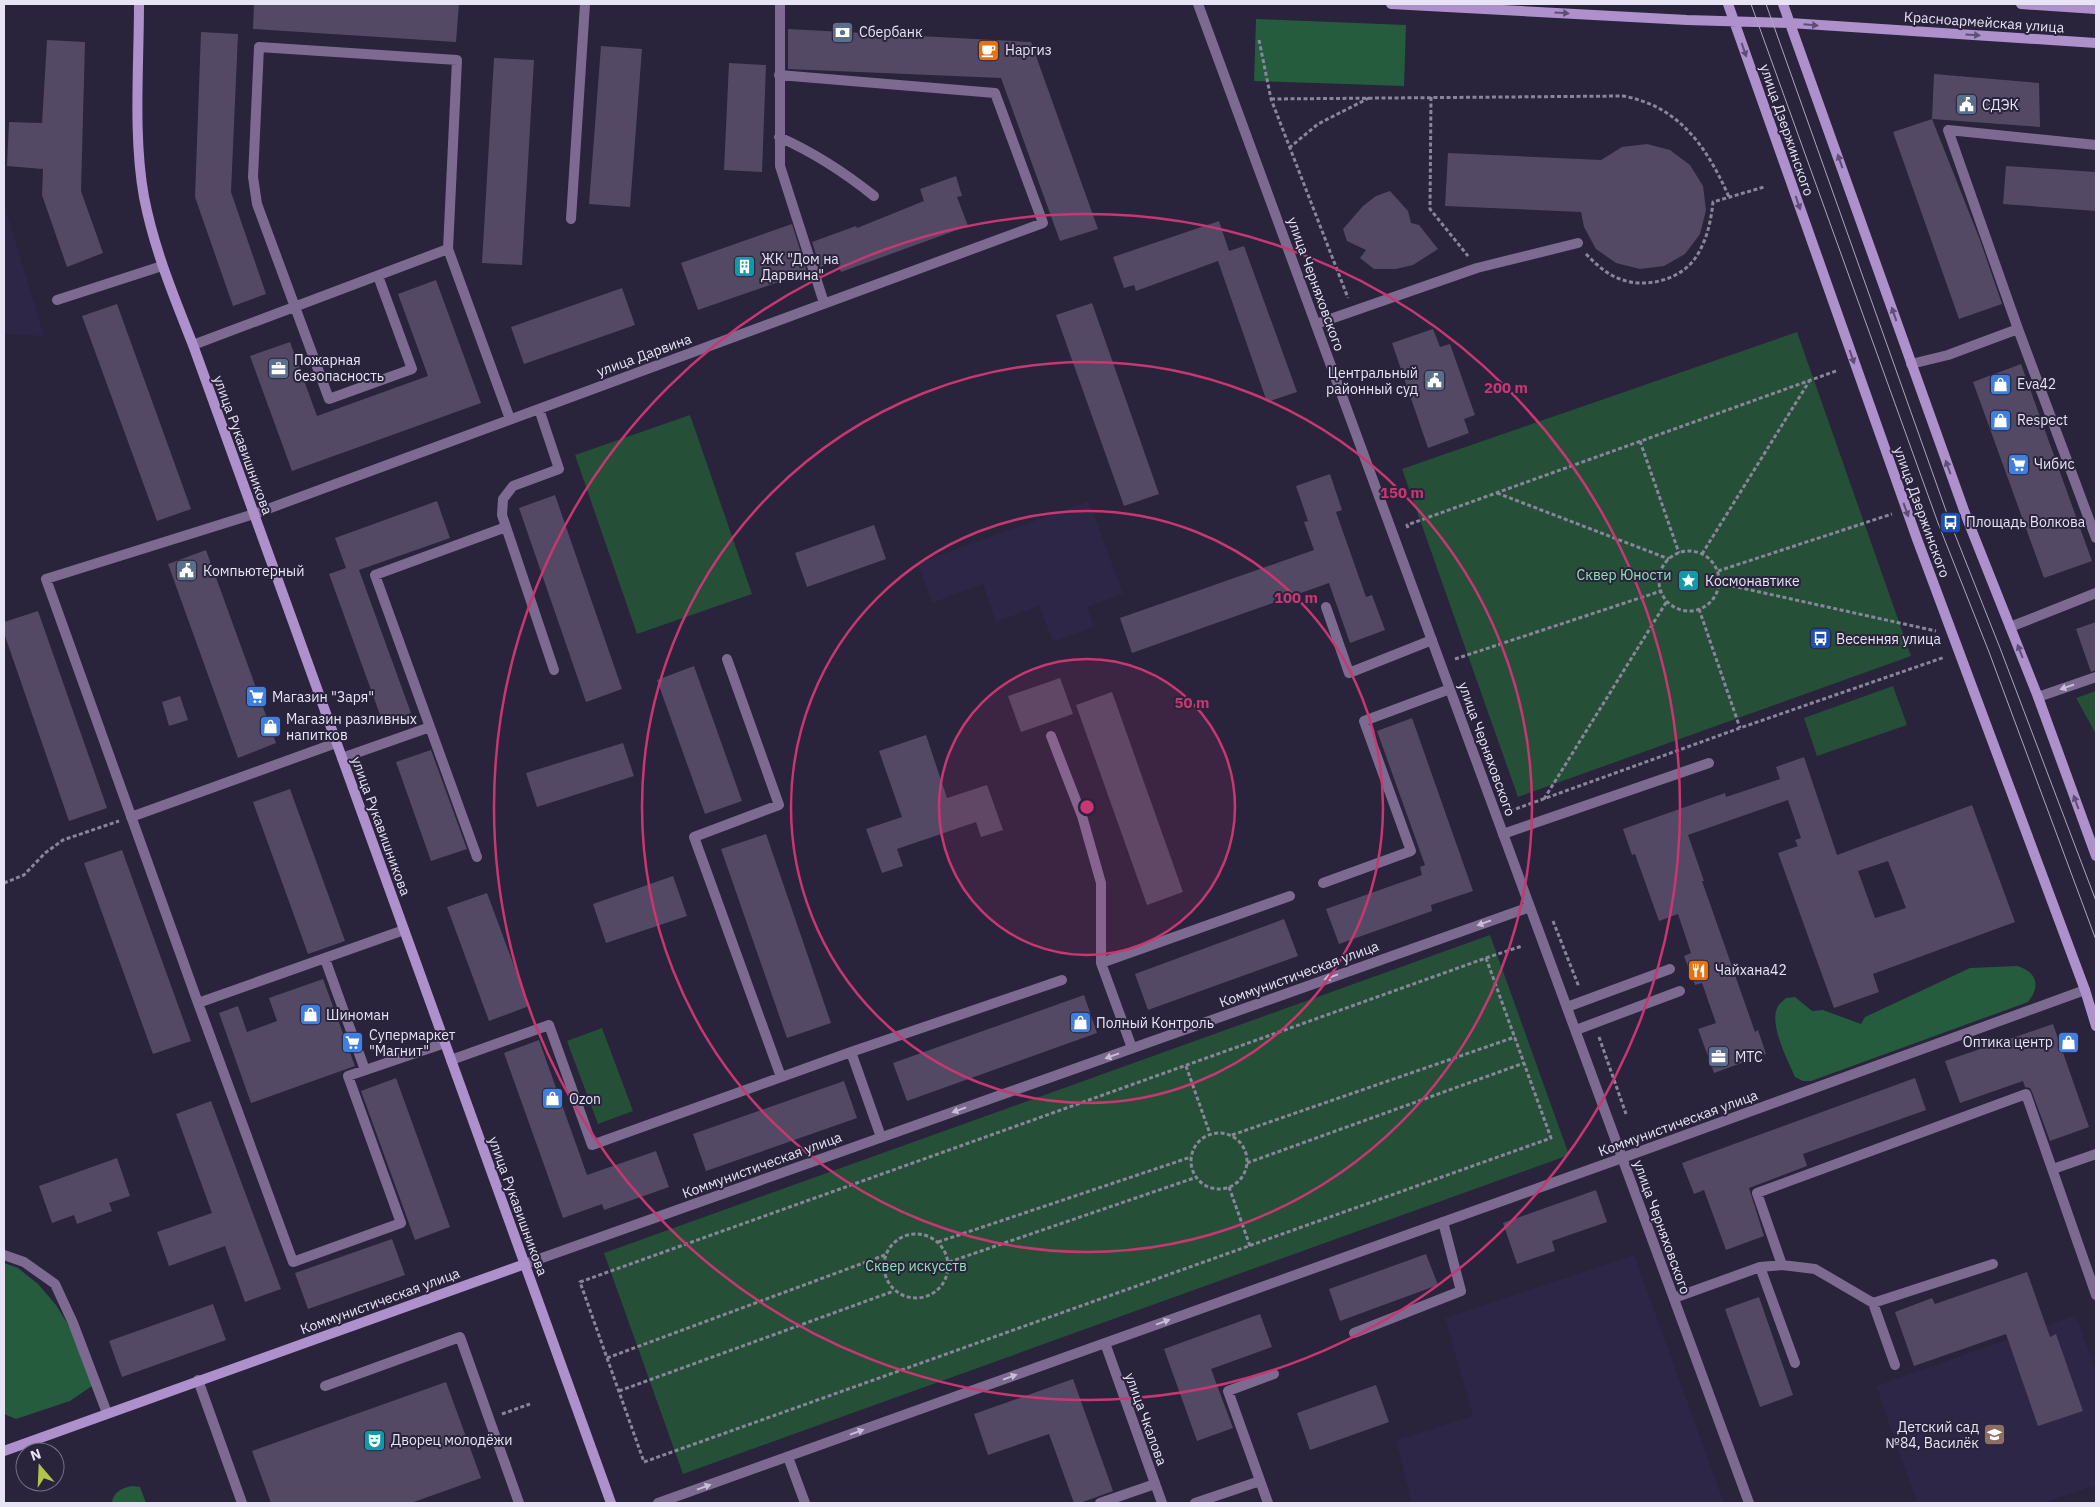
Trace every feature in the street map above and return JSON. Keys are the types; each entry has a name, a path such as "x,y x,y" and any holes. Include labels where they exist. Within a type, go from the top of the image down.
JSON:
{"street":[{"name":"улица Рукавишникова","path":"139,4 138,129 141,171 149,223 162,266 193,345 611,1503"},
{"path":"571,219 585,4"},
{"path":"780,4 780,166 824,304"},
{"name":"улица Черняховского","path":"1198,4 1749,1503"},
{"name":"Красноармейская улица","path":"1391,4 1734,22 1790,23 2096,42"},
{"name":"улица Дзержинского","path":"1728,4 1917,539 2096,1026"},
{"path":"1783,4 1966,516 2038,697 2096,856"},
{"name":"Красноармейская улица","path":"2021,4 2096,8"},
{"path":"378,276 412,369 329,399 257,204 253,177 259,47 457,60 448,249 510,419"},
{"name":"улица Дарвина","path":"131,817 46,579 254,514 1043,223 995,93 779,75"},
{"path":"2096,145 1948,130 2018,329 2096,538"},
{"path":"779,137 811,151 828,161 844,171 874,196"},
{"path":"1316,324 1478,268 1578,243"},
{"path":"193,345 448,249"},
{"path":"57,300 162,266"},
{"path":"1911,364 1948,355 2018,329"},
{"path":"539,409 560,469 513,486 503,499 502,515 554,670"},
{"path":"477,857 374,575 506,527"},
{"path":"2010,627 2096,592"},
{"path":"1326,607 1349,673 1432,640"},
{"path":"727,659 779,805 694,837 781,1078"},
{"path":"2038,697 2096,677"},
{"path":"1323,883 1411,851 1364,721 1450,690"},
{"path":"342,758 430,727"},
{"path":"1051,736 1082,816 1101,883 1101,963 1132,1048"},
{"path":"336,743 131,817 293,1262 401,1223 348,1076 445,1043"},
{"path":"1503,834 1709,763"},
{"path":"1101,963 1290,896"},
{"name":"Коммунистическая улица","path":"4,1451 198,1380 1530,907"},
{"path":"198,1003 404,930"},
{"path":"325,959 365,1070"},
{"path":"1567,1007 1670,969"},
{"path":"451,1060 549,1025 592,1145 851,1052 1062,980"},
{"name":"Коммунистическая улица","path":"658,1503 1622,1158 2084,990"},
{"path":"1576,1030 1680,991"},
{"path":"851,1052 881,1137"},
{"path":"1782,1264 1757,1193 2026,1094 2096,1295"},
{"path":"2052,1170 2096,1154"},
{"path":"1354,1333 1461,1291 1443,1222"},
{"path":"4,1255 24,1262 55,1284 73,1323 107,1413"},
{"path":"1674,1298 1760,1267 1782,1264 1816,1269 1873,1304 1896,1365"},
{"path":"1873,1304 1993,1264"},
{"path":"1760,1267 1795,1363"},
{"path":"325,1386 460,1337 519,1503"},
{"name":"улица Чкалова","path":"1105,1343 1162,1503"},
{"path":"1268,1503 1228,1391 1274,1374"},
{"path":"198,1380 242,1503"},
{"path":"788,1457 806,1503"},
{"path":"1195,1503 1260,1481"},
{"path":"1100,1503 1155,1484"}],"path":[{"path":"1258,40 1271,99 1353,310"},
{"path":"1271,99 1432,96 1622,96 1642,99 1673,115 1687,129 1712,163 1729,197"},
{"path":"1432,96 1430,209 1478,268"},
{"path":"1289,148 1318,124 1354,104 1372,97"},
{"path":"1578,243 1598,266 1619,279 1632,283 1667,279 1683,271 1696,258 1711,220 1713,202 1764,187"},
{"path":"1410,534 1407,525 1836,371"},
{"path":"1702,554 1810,380"},
{"path":"1640,441 1679,553"},
{"path":"1496,492 1669,558"},
{"path":"1718,571 1892,514"},
{"path":"1691,551 1702,554 1712,561 1718,571 1719,583 1716,594 1709,603 1699,609 1687,611 1676,608 1667,601 1661,591 1659,579 1662,568 1669,558 1679,553 1691,551"},
{"path":"1719,583 1938,631"},
{"path":"1455,659 1661,591"},
{"path":"1544,799 1667,601"},
{"path":"1699,609 1740,728"},
{"path":"1452,650 1458,668"},
{"path":"1510,811 1740,728 1948,656"},
{"path":"1507,802 1516,829"},
{"path":"4,883 24,875 45,853 62,840 131,817"},
{"path":"1550,912 1585,1000"},
{"path":"1486,958 1551,1138 644,1462 580,1282 1486,958 1522,946"},
{"path":"1594,1023 1626,1114"},
{"path":"1232,1136 1514,1037"},
{"path":"1247,1162 1524,1063"},
{"path":"1186,1066 1210,1134"},
{"path":"938,1242 1190,1157 1201,1140 1210,1134 1221,1133 1232,1136 1240,1142 1246,1152 1247,1162 1241,1177 1228,1187 1218,1188 1207,1186 1197,1178 1192,1168 1190,1157"},
{"path":"949,1262 1197,1178"},
{"path":"1228,1187 1250,1246"},
{"path":"914,1234 926,1235 938,1242 945,1250 949,1262 948,1274 943,1286 932,1295 920,1299 906,1298 894,1291 886,1280 884,1268 886,1255 892,1244 902,1237 914,1234"},
{"path":"607,1358 886,1255"},
{"path":"619,1391 894,1291"},
{"path":"489,1418 530,1404"}],"shaded area":[{"path":"4,204 44,336 4,334"},
{"path":"1089,501 1123,594 1087,607 1094,627 1053,642 1039,606 996,622 983,584 932,603 918,563"},
{"path":"1634,1255 1724,1503 1412,1503 1396,1440 1473,1416 1445,1318"},
{"name":"Детский сад №84, Василёк","path":"2076,1315 2096,1372 2096,1485 2044,1503 1917,1503 1876,1386"}],"green space":[{"path":"1256,19 1406,25 1404,86 1254,81"},
{"name":"Сквер Юности","path":"1797,332 1911,656 1518,797 1402,469"},
{"path":"690,415 752,594 637,634 575,455"},
{"path":"1893,686 1907,725 1817,756 1804,718"},
{"path":"2096,691 2096,734 2076,698"},
{"name":"Сквер искусств","path":"1490,935 1569,1155 683,1474 604,1253"},
{"path":"2017,966 2029,972 2035,980 2035,990 2028,1002 1811,1081 1803,1081 1795,1077 1777,1032 1775,1022 1778,1006 1786,998 1795,997 1812,1011 1823,1010 1861,1024 1865,1017 1970,968"},
{"path":"602,1028 633,1111 598,1124 567,1041"},
{"path":"4,1263 18,1268 38,1284 56,1305 88,1357 92,1386 70,1401 16,1419 4,1414"},
{"path":"132,1486 140,1487 146,1503 112,1503 114,1496 119,1491"}],"building":[{"path":"254,4 459,4 456,42 253,29"},
{"path":"788,29 1031,42 1098,229 1060,241 1001,78 788,69"},
{"path":"201,32 238,34 231,192 266,294 233,306 195,197"},
{"path":"47,40 85,42 81,191 103,253 67,267 42,195 43,169 7,166 9,122 42,123"},
{"path":"601,46 642,49 630,207 589,204"},
{"path":"494,58 534,60 522,265 482,263"},
{"path":"729,63 766,65 762,172 724,170"},
{"path":"1934,74 2039,83 2040,127 1932,119"},
{"path":"1932,119 1980,240 2002,304 1959,319 1893,132"},
{"path":"1647,144 1670,150 1690,165 1703,186 1706,210 1700,234 1685,254 1664,266 1640,269 1616,263 1596,249 1584,227 1581,212 1445,206 1448,153 1601,160 1622,147"},
{"path":"2006,166 2096,172 2096,211 2003,204"},
{"path":"956,176 962,196 957,197 968,226 841,272 837,261 820,267 812,242 856,226 857,228 924,201 920,189"},
{"path":"1390,191 1408,211 1411,223 1419,225 1438,249 1413,265 1396,269 1374,269 1360,258 1366,250 1347,241 1343,229 1363,206 1376,196"},
{"path":"1219,221 1229,251 1244,246 1297,392 1267,402 1218,261 1136,291 1134,285 1124,288 1113,257"},
{"name":"ЖК \"Дом на Дарвина\"","path":"792,224 807,272 698,310 681,263"},
{"path":"436,280 481,403 292,471 250,356 290,342 317,416 428,376 398,294"},
{"path":"622,288 635,325 524,364 511,327"},
{"path":"1092,303 1159,494 1124,506 1056,315"},
{"path":"117,304 191,509 157,521 82,316"},
{"name":"Центральный районный суд","path":"1433,329 1440,347 1450,344 1475,415 1464,419 1469,433 1428,448 1392,343"},
{"path":"2021,364 2092,561 2044,578 1973,382"},
{"path":"1330,474 1342,510 1336,512 1366,597 1372,595 1385,630 1350,643 1329,583 1132,653 1120,618 1314,550 1304,522 1308,521 1296,486"},
{"path":"555,495 622,689 586,702 519,508"},
{"path":"437,501 450,538 359,570 411,713 383,723 329,574 346,568 335,538"},
{"path":"874,525 886,559 807,587 795,553"},
{"path":"206,550 276,743 238,758 168,564"},
{"path":"38,611 107,808 69,821 4,633 4,622"},
{"path":"2096,622 2096,670 2091,672 2076,629"},
{"path":"694,666 742,801 705,814 657,680"},
{"path":"1060,678 1073,714 1021,732 1008,696"},
{"path":"1112,692 1183,892 1147,905 1076,705"},
{"path":"180,696 188,720 169,726 162,702"},
{"path":"1412,718 1473,891 1431,905 1432,911 1339,944 1326,909 1422,875 1420,867 1425,865 1377,731"},
{"path":"926,735 947,798 987,785 1003,830 981,837 976,822 897,849 903,866 882,873 866,829 902,817 879,751"},
{"path":"623,743 634,776 537,807 526,773"},
{"path":"431,750 467,849 431,861 396,762"},
{"path":"1804,757 1837,855 1972,805 2015,922 1873,974 1879,992 1834,1008 1778,853 1798,846 1795,840 1801,838 1788,800 1688,835 1704,881 1702,881 1755,1032 1758,1030 1766,1054 1714,1073 1698,1029 1716,1023 1702,983 1695,985 1684,956 1691,953 1678,914 1659,921 1635,854 1632,855 1623,829 1725,793 1726,797 1780,779 1776,767","holes":["1888,861 1906,908 1875,918 1858,871"]},
{"path":"290,789 345,941 308,954 253,802"},
{"path":"766,834 831,1023 787,1038 721,849"},
{"path":"122,850 191,1041 153,1054 84,863"},
{"path":"673,876 687,916 606,943 593,904"},
{"path":"487,893 529,1006 489,1021 447,907"},
{"path":"1284,919 1298,956 1148,1010 1135,974"},
{"path":"323,979 355,1066 251,1103 219,1013 238,1006 247,1032 277,1021 269,998"},
{"path":"1084,995 1097,1033 907,1101 893,1063"},
{"path":"2053,1024 2089,1127 2050,1141 2032,1092 2030,1088 2025,1087 2023,1081 1960,1103 1945,1061"},
{"path":"539,1040 587,1175 656,1151 669,1187 604,1210 602,1204 563,1218 504,1053"},
{"path":"396,1078 450,1227 415,1240 361,1091"},
{"path":"1915,1078 1926,1110 1803,1154 1807,1166 1749,1188 1764,1236 1726,1250 1704,1190 1694,1194 1682,1163"},
{"path":"844,1081 857,1118 706,1171 693,1134"},
{"path":"211,1101 281,1289 245,1302 225,1246 169,1266 157,1232 212,1213 176,1114"},
{"path":"117,1158 130,1196 109,1203 112,1211 77,1224 74,1215 52,1223 39,1186"},
{"path":"1596,1190 1607,1222 1552,1241 1555,1251 1517,1264 1503,1223"},
{"path":"392,1239 405,1275 308,1309 295,1273"},
{"path":"1426,1254 1438,1285 1340,1321 1329,1289"},
{"path":"2027,1272 2050,1337 2056,1334 2083,1411 2038,1426 2006,1334 1914,1366 1895,1312 1932,1298 1935,1304"},
{"path":"1759,1297 1793,1395 1760,1407 1725,1309"},
{"path":"213,1304 226,1340 122,1377 109,1341"},
{"path":"1260,1314 1272,1347 1211,1369 1233,1428 1197,1441 1164,1349"},
{"path":"1073,1379 1113,1491 1080,1503 1074,1503 1049,1434 988,1455 974,1414"},
{"name":"Дворец молодёжи","path":"446,1382 481,1478 411,1503 271,1503 252,1451"},
{"path":"1376,1385 1389,1422 1310,1450 1297,1413"}],"tram line":[{"path":"1751,4 1938,523 1989,652 2096,940"},
{"path":"1766,4 1950,522 2096,901"}],"place":[{"name":"Сбербанк","path":"843,32"},
{"name":"Наргиз","path":"989,50"},
{"name":"СДЭК","path":"1966,105"},
{"name":"ЖК \"Дом на Дарвина\"","path":"745,267"},
{"name":"Пожарная безопасность","path":"278,368"},
{"name":"Центральный районный суд","path":"1434,381"},
{"name":"Eva42","path":"2001,384"},
{"name":"Respect","path":"2001,420"},
{"name":"Чибис","path":"2018,464"},
{"name":"Площадь Волкова","path":"1950,522"},
{"name":"Компьютерный","path":"187,571"},
{"name":"Космонавтике","path":"1689,581"},
{"name":"Весенняя улица","path":"1820,639"},
{"name":"Магазин \"Заря\"","path":"256,697"},
{"name":"Магазин разливных напитков","path":"270,727"},
{"name":"Чайхана42","path":"1699,970"},
{"name":"Шиноман","path":"310,1015"},
{"name":"Полный Контроль","path":"1080,1023"},
{"name":"Оптика центр","path":"2069,1042"},
{"name":"Супермаркет \"Магнит\"","path":"353,1043"},
{"name":"МТС","path":"1719,1057"},
{"name":"Ozon","path":"553,1099"},
{"name":"Детский сад №84, Василёк","path":"1995,1435"},
{"name":"Дворец молодёжи","path":"375,1440"}]}
